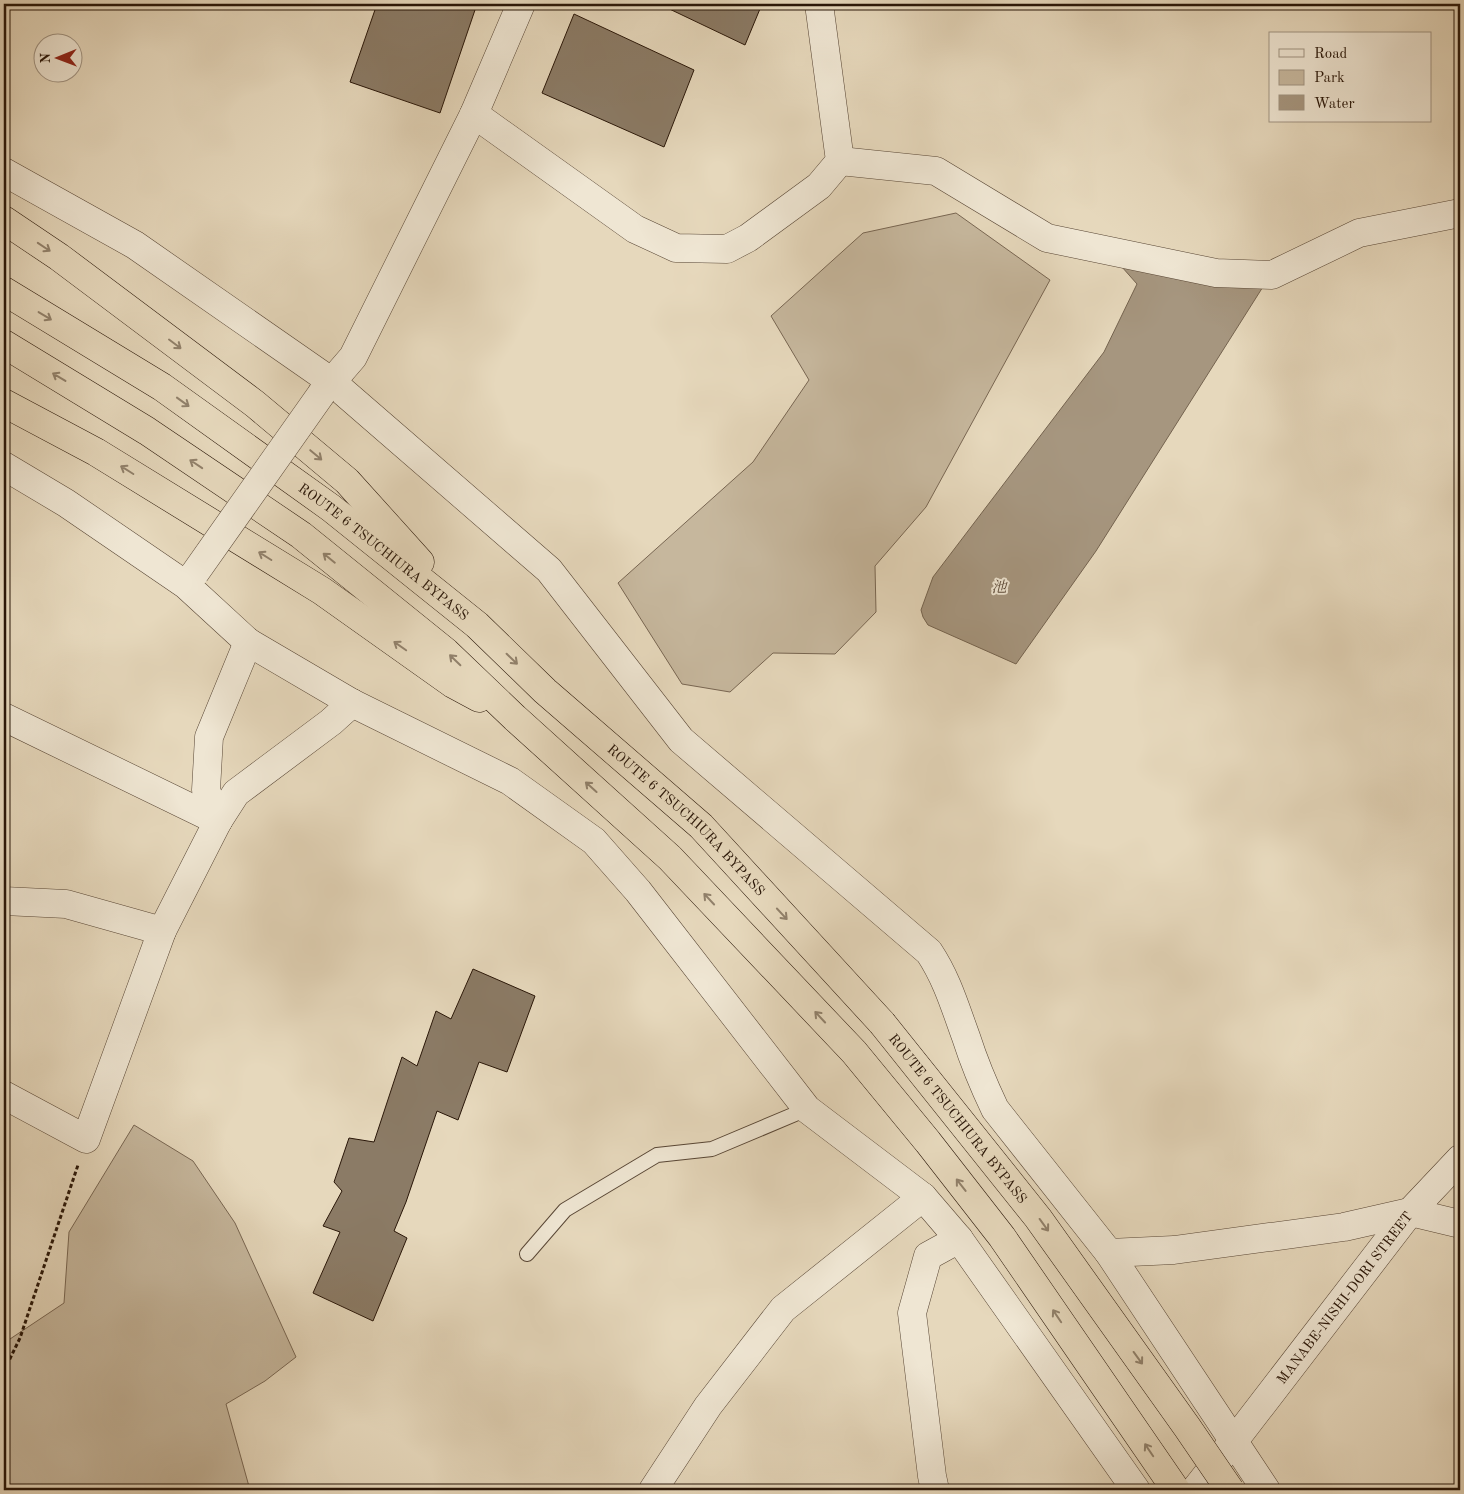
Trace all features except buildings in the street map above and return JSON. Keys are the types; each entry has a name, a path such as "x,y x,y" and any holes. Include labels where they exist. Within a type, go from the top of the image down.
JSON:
{"highway":[{"path":"4,220 59,257 255,404 347,481 477,625"},
{"name":"ROUTE 6 TSUCHIURA BYPASS","path":"4,291 162,386 331,508 477,625 546,691 701,826 882,1023 1038,1218 1188,1427 1230,1490"},
{"path":"4,344 147,431 301,535 446,652 515,718 670,858 854,1052 928,1142 1002,1236 1176,1490"},
{"path":"4,403 96,452 306,581 453,684 515,718"}],"street":[{"path":"191,579 327,387 353,357 474,114 521,4"},
{"path":"474,114 636,230 676,248 727,249 748,238 819,186 840,161 819,4"},
{"path":"840,161 936,171 1047,238 1216,273 1272,274 1359,233 1460,213"},
{"path":"4,172 134,245 327,387 549,570 681,740 928,952 940,968 949,988 970,1051 995,1109 1109,1253 1266,1490"},
{"path":"4,466 191,579 248,642 352,704 510,781 594,841 638,891 807,1109 923,1197 959,1239 1136,1490"},
{"path":"218,821 206,790 209,737 248,642"},
{"path":"4,1095 86,1139 162,931 218,821 236,793 352,704"},
{"path":"4,717 218,821"},
{"path":"4,901 66,904 162,931"},
{"name":"MANABE-NISHI-DORI STREET","path":"1195,1490 1410,1212 1460,1159"},
{"path":"653,1490 708,1406 783,1309 923,1197"},
{"path":"1109,1253 1174,1250 1344,1228 1410,1212 1460,1224"},
{"path":"935,1490 912,1313 928,1256 959,1239"}],"lane":[{"path":"527,1254 565,1210 657,1154 712,1149 807,1109"}],"path":[{"path":"4,1371 20,1338 86,1139"}],"green space":[{"path":"956,213 1050,280 926,507 875,566 876,612 835,654 773,653 730,692 682,684 618,583 753,462 809,380 771,316 863,233"},
{"path":"134,1125 193,1161 235,1223 296,1357 265,1381 226,1404 250,1490 4,1490 4,1343 64,1303 69,1232"}],"water":[{"name":"池","path":"1114,258 1266,282 1096,551 1016,664 928,625 921,610 933,577 1104,352 1137,284"}]}
